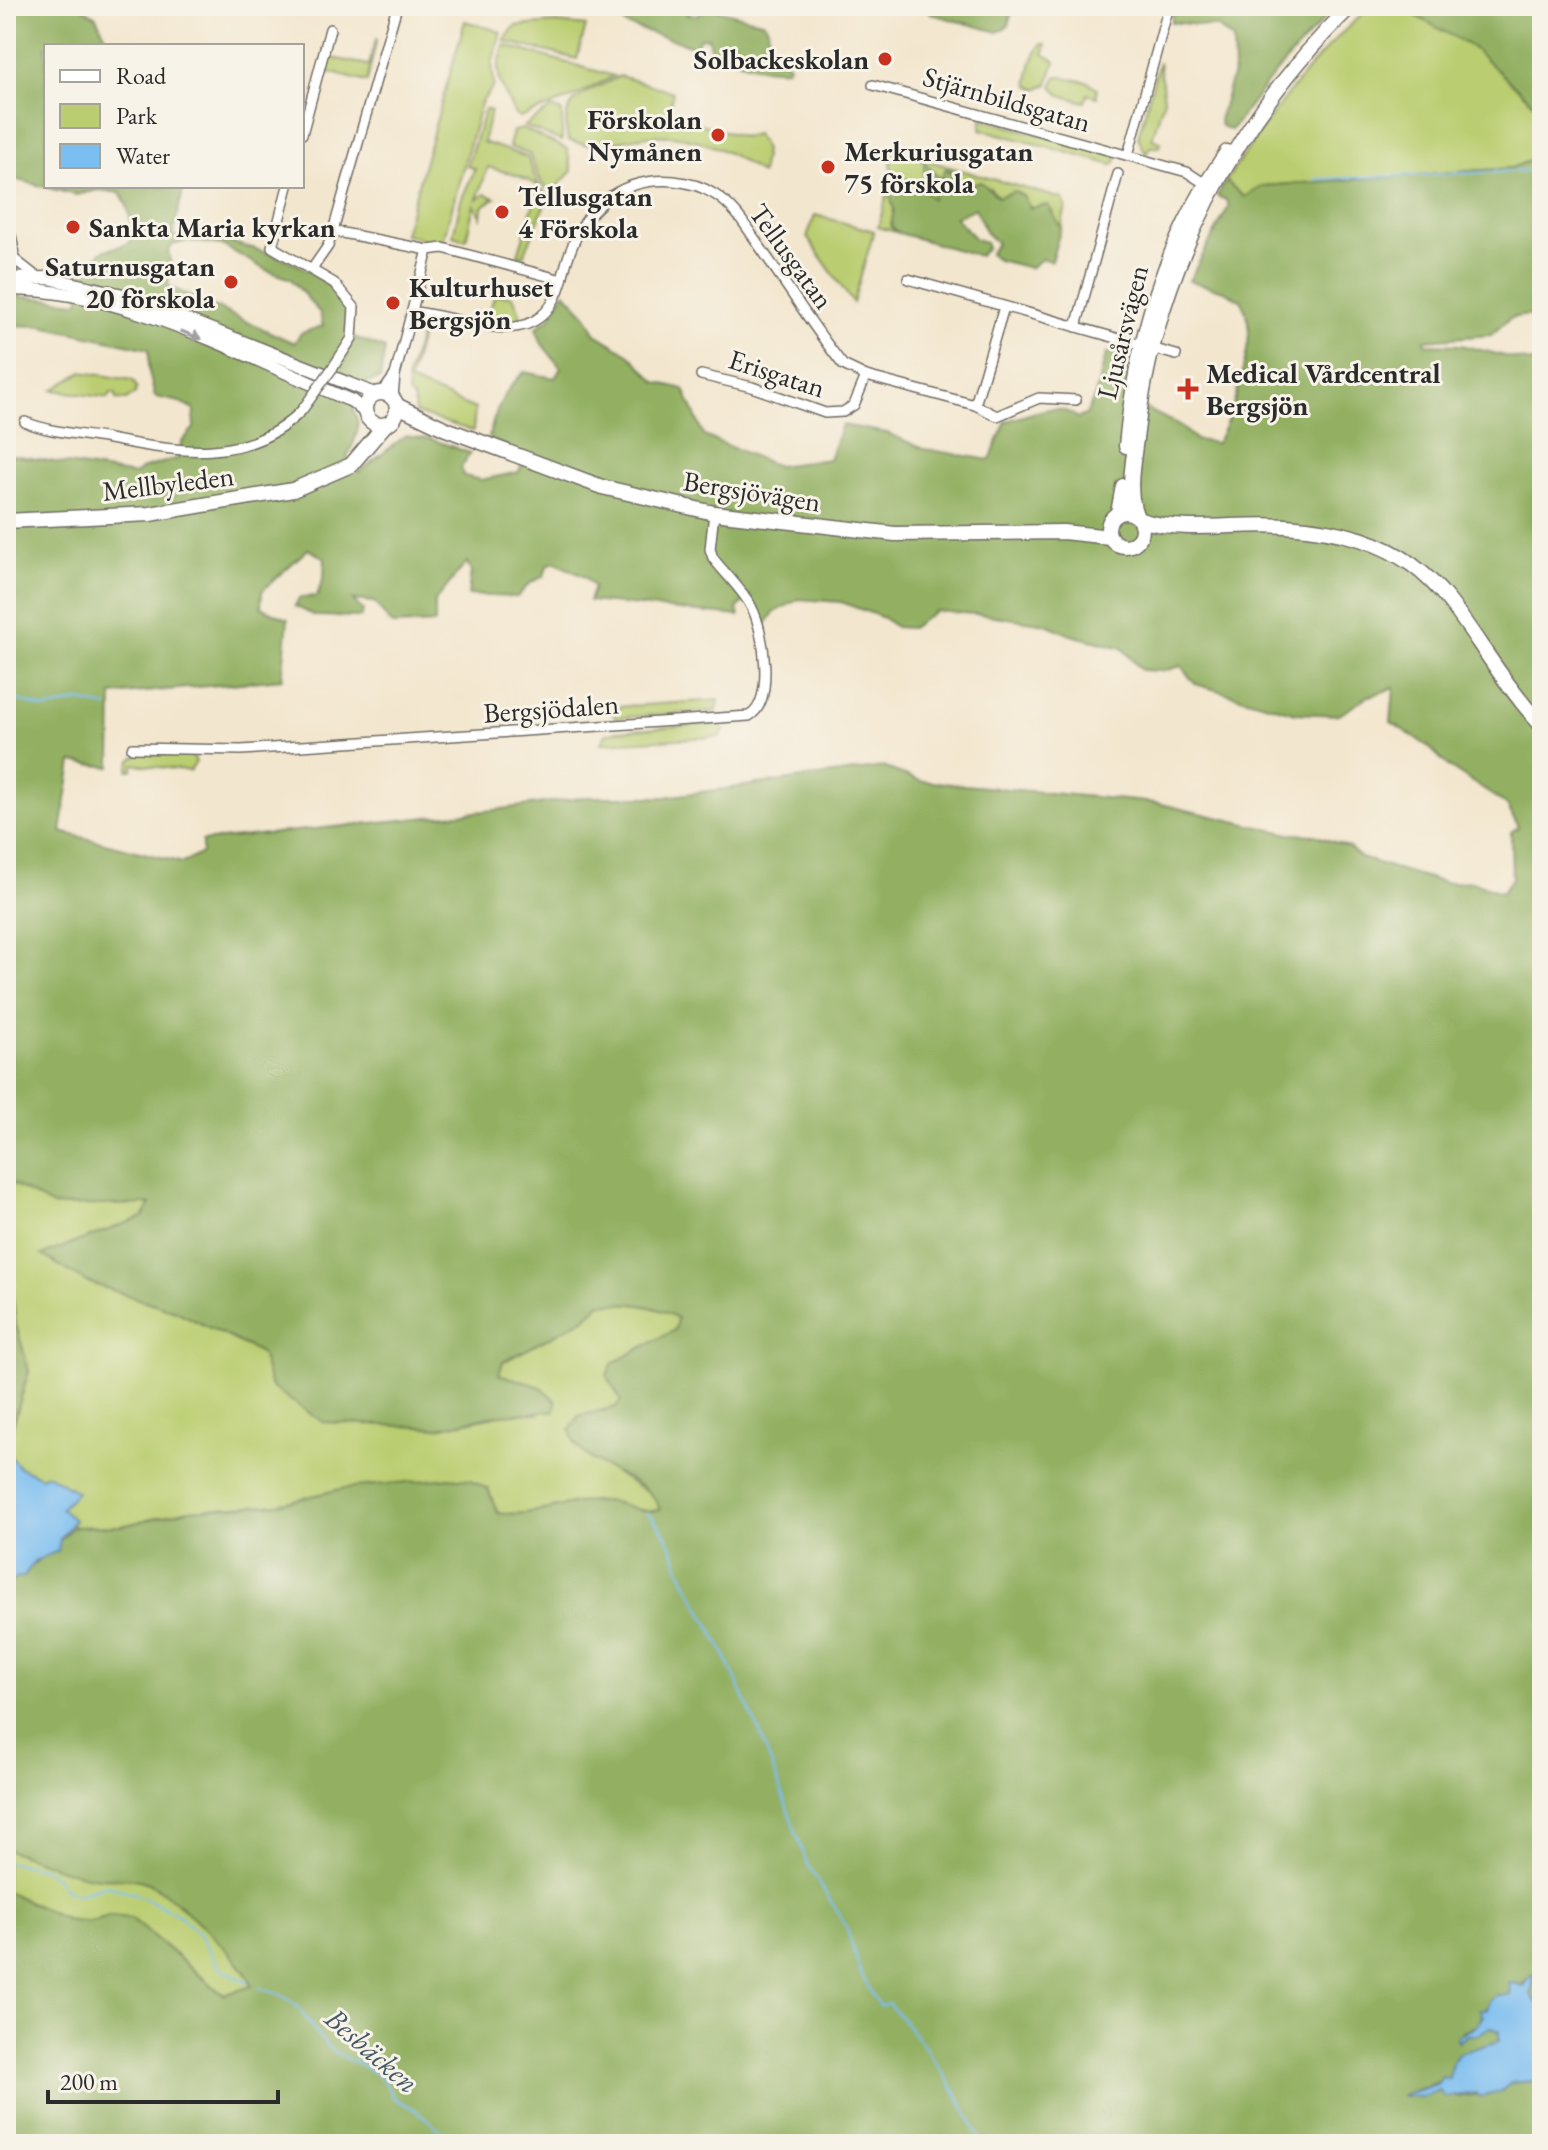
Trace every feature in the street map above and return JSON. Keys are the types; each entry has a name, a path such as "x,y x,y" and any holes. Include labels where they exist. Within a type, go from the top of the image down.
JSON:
{"main road":[{"name":"Ljusårsvägen","path":"1114,516 1123,498 1129,415 1166,261 1210,187 1271,97 1351,6"},
{"name":"Ljusårsvägen","path":"1138,518 1131,497 1146,346"},
{"path":"368,416 367,402 387,397 396,416 388,424"},
{"name":"Bergsjövägen","path":"387,397 446,429 602,487 714,513 895,534 1063,532 1110,537 1126,546 1139,538 1198,524"},
{"name":"Bergsjövägen","path":"368,416 388,424 446,429"},
{"name":"Mellbyleden","path":"332,474 357,447 368,416"},
{"name":"Mellbyleden","path":"6,521 164,513 293,490 351,465 388,424"},
{"path":"1110,537 1114,516"},
{"name":"Bergsjövägen","path":"1063,532 1114,516 1198,524 1267,524 1324,530 1368,541 1405,558 1428,575 1453,603 1508,685 1542,726"},
{"path":"1138,518 1139,538"}],"street":[{"path":"312,269 328,246 333,231 397,6"},
{"path":"1128,155 1169,6"},
{"path":"304,126 330,29"},
{"name":"Stjärnbildsgatan","path":"873,85 1187,172 1210,187"},
{"path":"1076,327 1118,174"},
{"name":"Tellusgatan","path":"413,312 495,329 517,327 541,317 554,302 582,225 606,199 641,184 669,181 689,184 714,194 742,220 840,360 851,370 975,405 997,416 1039,398 1076,400"},
{"path":"25,422 192,453 248,443 280,428 302,410 352,338 354,307 345,292 272,247 287,188"},
{"path":"6,225 11,233 14,259 7,280"},
{"path":"333,231 428,250 443,248 562,280"},
{"path":"387,397 428,250"},
{"path":"14,259 37,277"},
{"name":"Bergsjövägen","path":"7,280 37,277 70,281 140,300 387,397"},
{"path":"908,279 1176,355"},
{"name":"Bergsjövägen","path":"7,280 119,306 352,401 368,416"},
{"path":"975,405 1004,307"},
{"name":"Erisgatan","path":"701,375 832,414 854,405 866,376"},
{"name":"Bergsjödalen","path":"132,748 241,750 749,716 758,710 764,698 761,635 749,602 713,558 710,549 714,513"}],"green space":[{"path":"6,6 80,6 96,17 110,44 44,44 44,187 6,177"},
{"path":"609,6 695,6 687,15 697,15 709,8 764,22 768,28 770,52 789,65 787,69 757,67 710,48 708,37 699,39 696,47 626,25"},
{"path":"928,6 1009,6 1012,11 1008,26 998,32 931,14"},
{"path":"1174,6 1336,6 1275,73 1231,130 1221,126 1219,120 1234,70 1233,40 1217,27 1171,22"},
{"path":"1372,6 1421,16 1465,42 1485,58 1542,111 1542,156 1511,168 1263,186 1244,197 1226,181 1311,66"},
{"path":"1398,6 1542,6 1542,111 1472,47"},
{"path":"465,21 501,32 492,64 494,86 481,103 442,244 404,234"},
{"path":"556,23 586,26 577,59 504,41 515,26"},
{"path":"377,37 367,82 324,71 326,57 369,65"},
{"path":"1042,44 1046,44 1044,54 1055,61 1048,84 1037,89 1029,85 1029,75"},
{"path":"504,45 614,76 569,99 520,118 515,115 500,83 498,68"},
{"path":"1159,62 1164,99 1152,139 1161,142 1159,147 1150,147 1146,154 1138,137"},
{"path":"620,76 673,92 668,114 743,137 756,134 765,150 761,174 732,155 686,138 652,136 593,144 568,140 566,125 571,105 586,93"},
{"path":"1057,76 1088,82 1097,88 1097,97 1088,94 1085,102 1060,95 1052,86"},
{"path":"552,108 562,112 562,141 524,126"},
{"path":"485,109 491,111 483,142 527,157 539,186 488,167 477,199 485,194 495,198 482,207 481,217 474,205 466,240 453,236 461,200 475,169 467,166"},
{"path":"982,119 1117,156 1117,161 1112,165 981,129"},
{"path":"523,129 567,149 572,171 552,192 542,184 529,154 509,147 513,131"},
{"path":"890,150 1063,199 1066,207 1061,228 1048,205 1030,208 1023,196 1009,193 998,197 990,188 963,186 950,169 942,178 926,171 925,185 934,192 932,200 917,183 900,177 891,227 899,233 878,227 892,177"},
{"path":"1542,156 1542,326 1528,315 1510,318 1491,335 1425,340 1426,344 1461,345 1533,363 1542,353 1542,984 1536,1014 1542,1020 1542,2007 1532,1997 1532,1975 1511,1995 1490,2003 1476,2026 1463,2031 1468,2034 1490,2027 1500,2031 1499,2041 1459,2053 1449,2078 1402,2095 1439,2090 1458,2097 1500,2092 1511,2083 1542,2080 1542,2144 1004,2144 986,2139 976,2144 213,2144 196,2133 174,2144 6,2144 6,1891 65,1919 88,1922 109,1916 131,1918 223,1995 252,1986 237,1962 207,1930 149,1883 77,1874 6,1849 6,1586 49,1551 72,1527 122,1526 189,1510 279,1504 345,1488 449,1478 470,1480 488,1489 498,1513 525,1513 591,1501 645,1511 660,1510 653,1497 642,1487 586,1455 576,1444 570,1430 579,1416 616,1407 621,1401 607,1375 613,1363 675,1330 677,1318 649,1307 600,1303 584,1319 503,1362 499,1374 541,1387 556,1401 555,1411 489,1416 439,1428 323,1422 271,1387 261,1353 176,1311 87,1282 42,1255 143,1217 151,1204 53,1206 6,1180 6,454 135,475 141,469 179,458 181,443 194,428 194,410 180,402 155,397 149,372 149,349 42,326 6,325 6,295 79,302 83,268 103,251 130,243 130,217 120,193 99,190 76,195 49,188 184,188 172,237 223,241 254,248 312,273 333,290 345,310 346,334 385,349 380,379 365,383 353,410 358,428 347,457 359,472 405,436 431,439 470,453 461,468 464,476 481,480 519,472 525,454 488,440 493,420 510,387 524,372 555,378 561,368 542,344 536,328 550,317 565,292 584,312 596,334 630,355 656,382 684,389 704,436 777,466 829,459 842,425 887,433 924,449 990,460 1006,421 1051,409 1069,412 1078,418 1086,415 1096,393 1106,354 1116,351 1126,354 1130,361 1130,401 1179,425 1196,440 1216,443 1228,419 1238,386 1249,323 1242,301 1224,291 1189,281 1229,206 1226,200 1217,196 1226,181 1244,197 1263,186 1511,168","holes":["188,241 222,245 266,270 291,279 320,313 323,326 301,333 294,343 168,286 171,265 168,252 172,245","308,549 325,558 324,576 317,596 299,598 295,606 315,616 361,617 363,610 352,600 374,602 392,625 435,623 435,601 467,562 471,572 468,595 517,597 530,583 544,576 547,566 554,562 585,577 594,587 589,601 739,616 737,609 749,595 765,625 774,613 799,599 841,602 884,618 895,627 911,628 935,611 1046,624 1071,635 1122,648 1141,670 1164,671 1181,666 1195,684 1296,713 1339,715 1369,696 1394,688 1391,722 1429,747 1449,767 1507,805 1518,827 1511,832 1512,878 1502,893 1472,881 1446,883 1361,858 1348,847 1315,835 1289,834 1157,803 921,781 883,767 665,797 587,797 495,810 202,841 202,853 183,863 61,832 72,762 111,767 112,695 282,679 288,619 261,607 262,591"]},
{"path":"924,162 938,177 942,178 946,168 963,186 981,182 998,197 1014,191 1023,196 1030,208 1048,205 1061,228 1051,261 1042,259 1030,268 998,260 990,253 997,243 986,233 975,208 955,217 975,239 985,242 987,248 979,256 899,233 891,227 894,209 890,196 900,177 917,183 932,199 934,192 924,181"},
{"path":"539,186 548,196 524,256 518,255"},
{"path":"815,215 874,231 853,303 807,237"},
{"path":"495,295 513,296 521,316 517,323 499,324 470,318 472,311 487,315"},
{"path":"425,321 409,381 475,409 473,431 415,413 414,400 408,394 407,376"},
{"path":"82,372 132,380 137,387 135,394 126,400 116,399 116,394 111,393 108,398 53,390"},
{"path":"719,700 717,711 615,718 612,711 615,707"},
{"path":"720,723 724,730 719,737 601,743 606,734 617,731"},
{"path":"141,753 192,755 196,762 190,771 134,764 132,770 128,770 131,760"},
{"path":"6,1180 53,1206 152,1203 144,1217 44,1255 87,1282 176,1311 261,1353 271,1387 439,1428 514,1412 539,1414 498,1374 503,1362 584,1319 600,1303 640,1305 668,1313 677,1318 676,1330 613,1363 608,1375 621,1401 616,1408 579,1416 616,1474 655,1496 660,1510 646,1511 612,1502 591,1501 510,1514 497,1513 488,1489 345,1488 279,1504 189,1510 122,1526 72,1527 74,1520 61,1509 76,1492 47,1475 41,1477 19,1467 6,1450 29,1371 16,1325 10,1277 6,1276"},
{"path":"6,1276 10,1276 16,1325 29,1371 6,1445"},
{"path":"6,1849 77,1874 149,1883 208,1930 237,1962 252,1987 224,1995 131,1918 109,1916 88,1922 65,1919 6,1891"}],"water":[{"path":"6,1450 19,1467 41,1477 47,1474 77,1492 61,1509 74,1520 60,1539 58,1551 34,1561 24,1577 17,1577 6,1586"},
{"path":"1533,1974 1531,1994 1542,2007 1542,2080 1511,2083 1500,2092 1479,2097 1476,2093 1444,2097 1439,2090 1421,2097 1401,2096 1437,2084 1442,2077 1449,2078 1452,2063 1459,2053 1499,2041 1499,2031 1490,2027 1458,2042 1457,2037 1476,2026 1483,2016 1480,2010 1487,2010 1489,2001 1496,1995 1511,1995 1509,1982 1523,1986"}],"waterway":[{"path":"1315,179 1542,170"},
{"path":"6,696 45,709 79,701 107,707"},
{"path":"648,1513 667,1536 684,1578 722,1649 760,1733 807,1863 846,1926 861,1974 879,2006 888,2003 915,2034 951,2086 981,2141"},
{"path":"6,1862 43,1868 55,1876 64,1889 77,1894 108,1885 141,1896 179,1915 201,1936 219,1967 248,1983"},
{"name":"Besbäcken","path":"260,1988 289,2000 335,2052 376,2074 392,2097 414,2109 458,2144"}],"place":[{"name":"Solbackeskolan","path":"885,59"},
{"name":"Förskolan Nymånen","path":"718,135"},
{"name":"Merkuriusgatan 75 förskola","path":"828,167"},
{"name":"Tellusgatan 4 Förskola","path":"502,212"},
{"name":"Sankta Maria kyrkan","path":"73,227"},
{"name":"Saturnusgatan 20 förskola","path":"231,282"},
{"name":"Kulturhuset Bergsjön","path":"393,303"},
{"name":"Medical Vårdcentral Bergsjön","path":"1188,389"}]}
